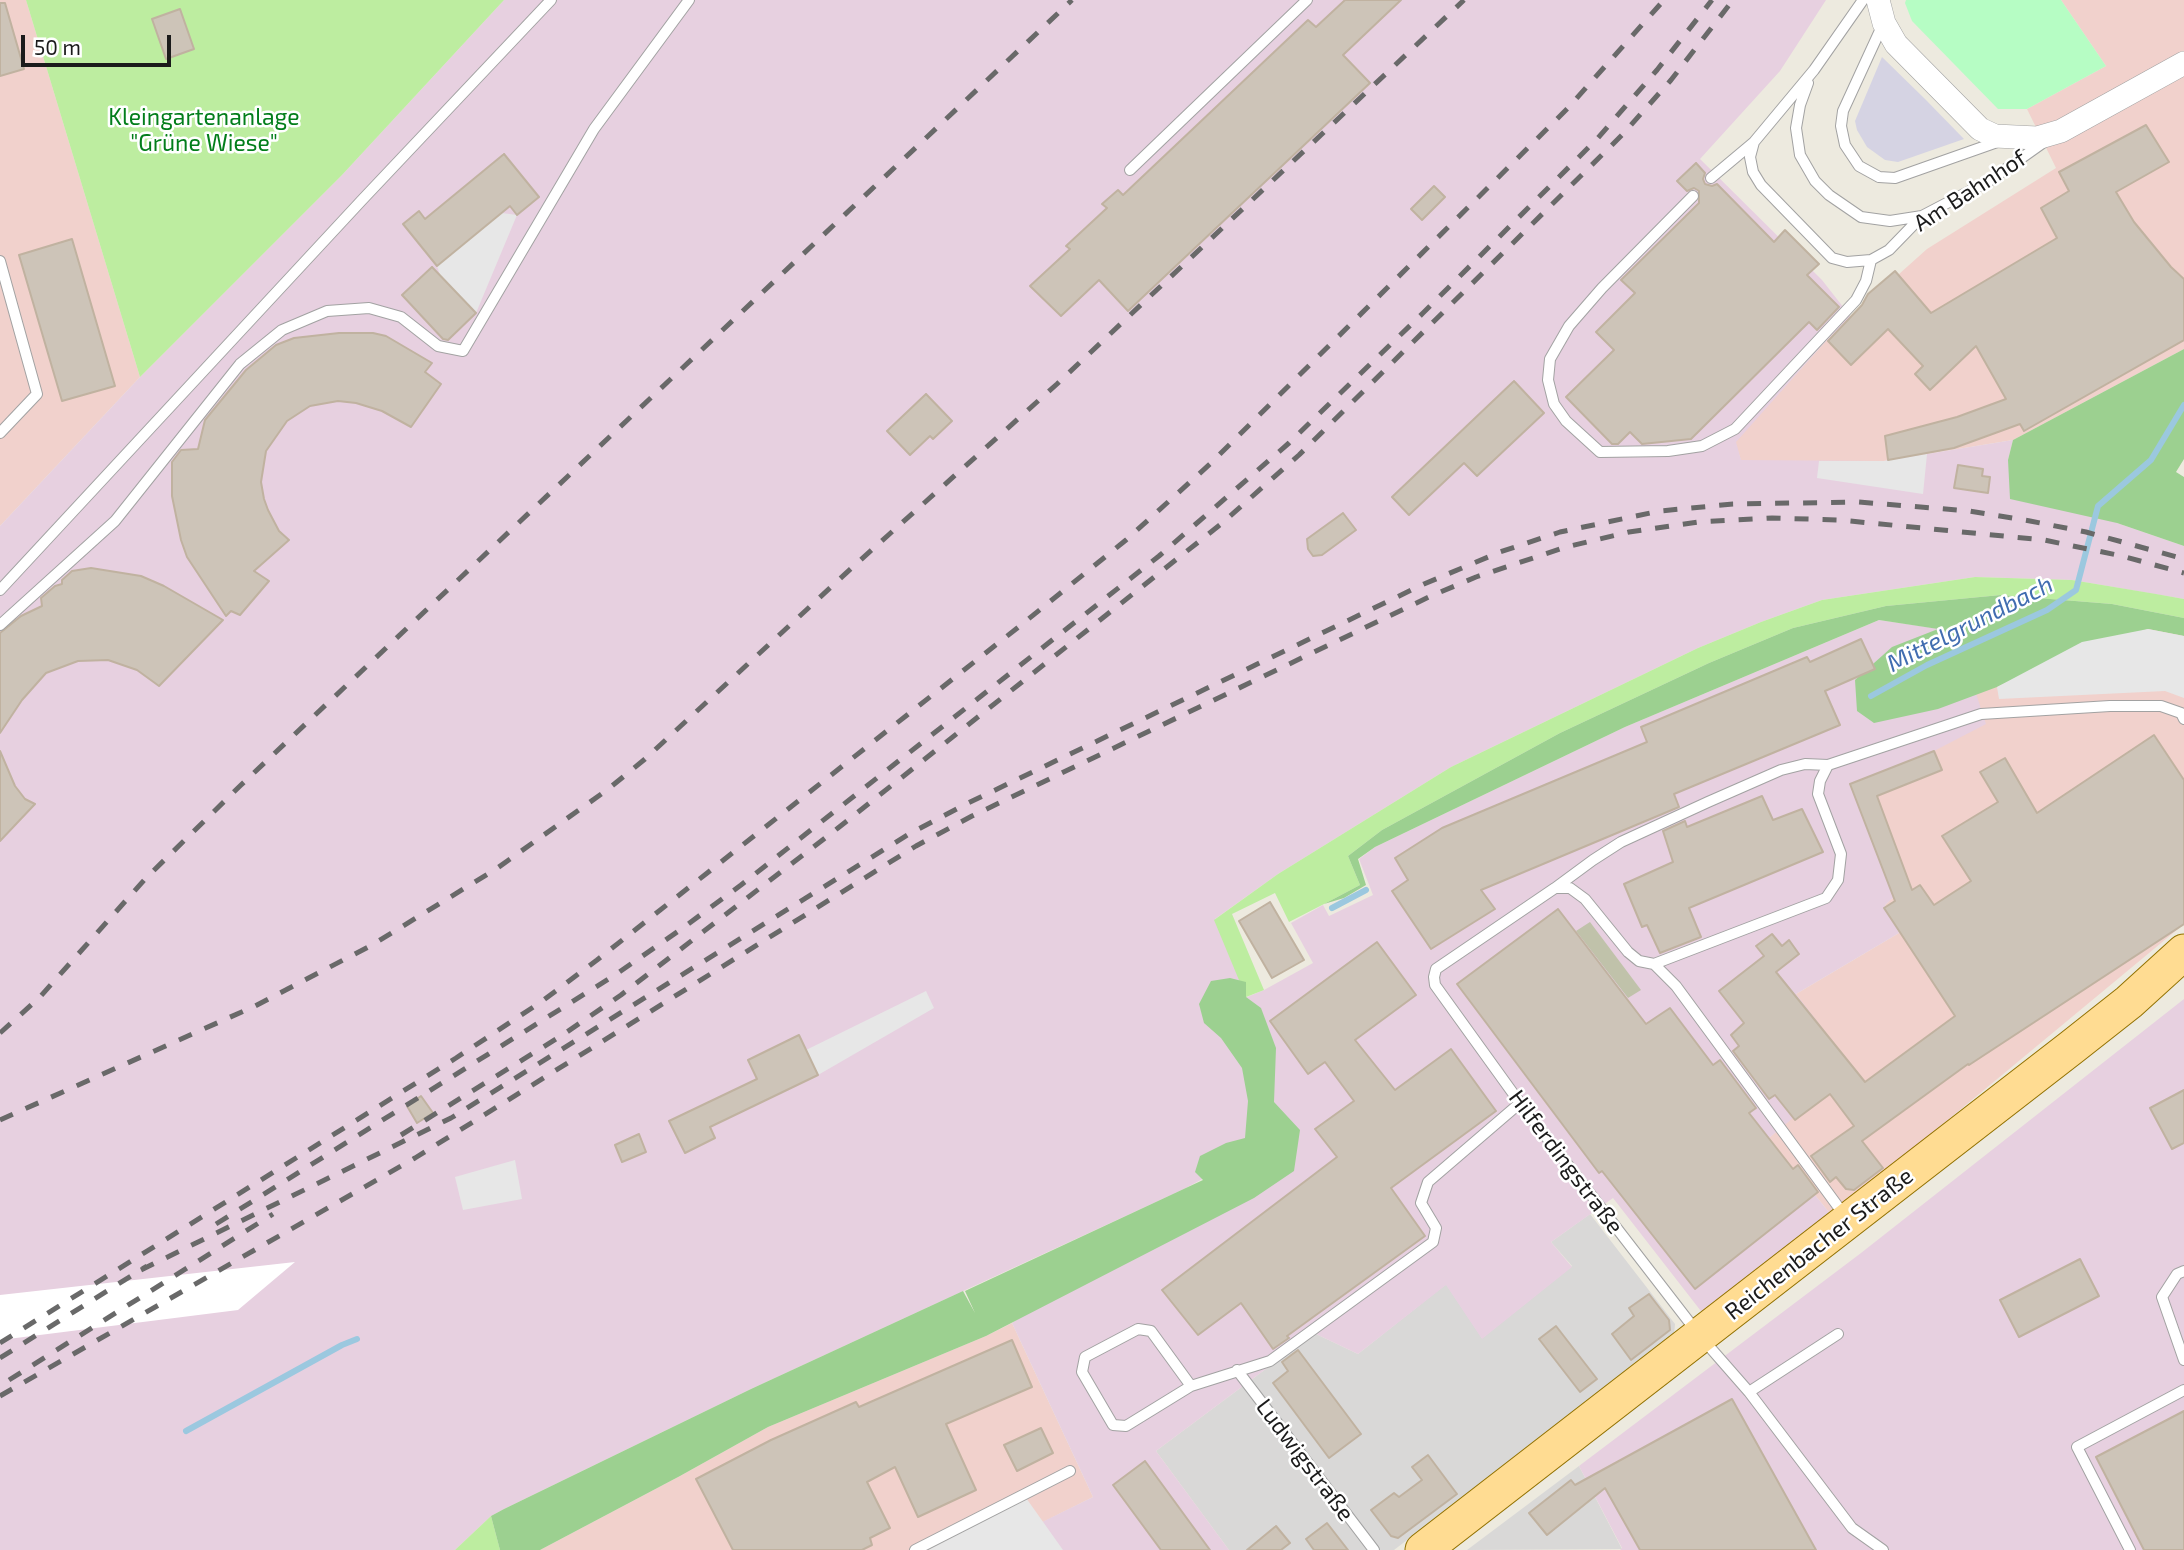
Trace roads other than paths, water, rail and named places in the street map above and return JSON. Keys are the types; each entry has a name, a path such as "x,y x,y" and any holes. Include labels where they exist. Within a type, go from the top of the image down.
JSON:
{"main road":[{"name":"Reichenbacher Straße","path":"1445,1543 1700,1335 2119,1009 2184,953"}],"street":[{"name":"Am Bahnhof","path":"1878,0 1884,23 1896,44 1980,129 1995,136 2010,139 2037,138 2061,131 2184,62"}],"lane":[{"path":"0,590 551,0"},
{"path":"0,625 115,521 240,364 282,330 327,311 369,308 401,317 438,346 463,351 594,129 689,0"},
{"path":"1130,170 1307,0"},
{"path":"1711,178 1754,142 1814,70 1863,0"},
{"path":"1884,23 1843,111 1841,126 1844,145 1859,166 1879,177 1895,178 2010,139"},
{"path":"1814,70 1800,105 1796,128 1800,155 1815,181 1854,214 1866,218 1890,221 1922,216"},
{"name":"Am Bahnhof","path":"1871,260 1889,250 1922,216 1989,181 2061,131"},
{"path":"1693,196 1602,288 1569,326 1550,359 1548,380 1554,404 1566,421 1600,452 1668,451 1702,446 1735,429 1856,300 1866,281 1871,260 1847,262 1832,258 1761,186 1749,157 1754,142"},
{"path":"0,261 37,394 0,433"},
{"path":"1555,888 1621,842 1781,770 1805,764 1828,765 1981,714 2084,707 2161,706 2181,713 2184,719"},
{"path":"1555,888 1570,888 1585,899 1628,952 1639,961 1654,964 1826,898 1838,880 1841,854 1818,793 1820,781 1828,765"},
{"name":"Hilferdingstraße","path":"1555,888 1436,969 1435,985 1520,1103 1700,1335 1749,1392 1852,1528 1884,1550"},
{"path":"1654,964 1676,986 1849,1221"},
{"path":"1191,1386 1151,1331 1138,1329 1085,1357 1083,1372 1113,1425 1126,1426 1191,1386 1270,1361 1433,1242 1436,1228 1422,1203 1428,1182 1520,1103"},
{"path":"2184,1271 2177,1274 2162,1297 2184,1360"},
{"path":"1749,1392 1838,1334"},
{"name":"Ludwigstraße","path":"1237,1370 1374,1550"},
{"path":"2130,1550 2077,1447 2184,1390"},
{"path":"915,1550 1070,1471"}],"waterway":[{"name":"Mittelgrundbach","path":"1871,696 1927,665 2047,610 2076,590 2098,506 2151,460 2184,405"},
{"name":"Mittelgrundbach","path":"1332,908 1366,890"},
{"name":"Mittelgrundbach","path":"186,1431 357,1339"}],"railway":[{"path":"0,1033 39,998 146,878 241,785 1072,0"},
{"path":"0,1120 255,1006 372,945 496,869 607,790 645,759 856,564 1057,384 1464,0"},
{"path":"0,1343 541,1002 1021,625 1126,540 1210,464 1568,108 1664,0"},
{"path":"216,1224 615,975 680,930 1159,556 1289,443 1597,139 1657,70 1712,0"},
{"path":"401,1135 561,1036 621,995 838,828 1221,524 1299,455 1623,134 1671,80 1733,0"},
{"path":"141,1270 451,1118 909,834 1424,584 1500,552 1560,532 1660,511 1733,504 1859,502 1969,511 2030,521 2086,532 2184,559"},
{"path":"0,1396 415,1158 916,846 972,816 1431,596 1476,577 1566,547 1629,532 1698,522 1772,518 1840,520 2044,540 2122,556 2184,573"},
{"path":"9,1380 273,1214"},
{"path":"0,1358 147,1266"}],"park label":[{"name":"Kleingartenanlage \"Grüne Wiese\"","path":"204,130"}]}
